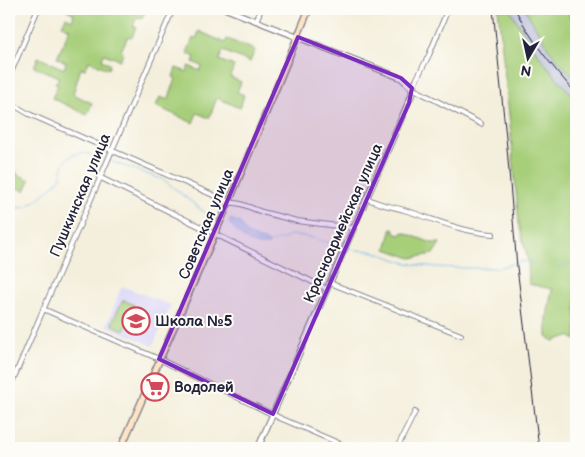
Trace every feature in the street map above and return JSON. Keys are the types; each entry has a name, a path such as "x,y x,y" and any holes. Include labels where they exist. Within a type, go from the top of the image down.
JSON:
{"main road":[{"name":"Советская улица","path":"121,448 229,202 309,9"}],"street":[{"path":"9,77 38,9"},
{"name":"Пушкинская улица","path":"9,389 110,150 173,9"},
{"path":"226,9 401,78 412,88 481,124"},
{"path":"256,21 261,9"},
{"name":"Красноармейская улица","path":"258,448 409,103 412,88 429,55 448,9"},
{"path":"573,9 576,27"},
{"path":"9,95 12,104 30,114 229,202 297,221 353,230"},
{"path":"99,177 327,289"},
{"path":"367,198 378,204 425,216 444,225 482,234 493,234"},
{"path":"330,283 461,335"},
{"path":"43,309 159,359 273,414 350,448"},
{"path":"397,448 415,412"}],"highlighted area":[{"path":"298,37 401,78 412,88 409,103 273,414 159,359"}],"shaded area":[{"path":"510,9 525,9 548,48 576,81 576,99 555,78 533,49"},
{"name":"Школа №5","path":"122,286 171,305 153,346 106,326"}],"green space":[{"path":"65,9 146,9 142,18 137,17 133,26 136,27 132,37 128,36 121,51 123,53 120,60 104,54 102,60 110,64 108,69 89,61 85,69 81,68 73,94 92,103 87,115 52,98 58,85 55,84 59,77 34,67 38,57 64,69 66,62 57,58 70,29 62,25 66,17 72,20 74,14"},
{"path":"498,9 510,9 540,57 576,99 576,340 569,336 553,341 547,337 547,317 552,289 529,284 528,261 519,224"},
{"path":"525,9 576,9 576,81 548,48"},
{"path":"199,31 225,43 227,39 255,50 250,62 223,51 219,60 234,66 230,77 241,82 237,92 244,95 240,108 217,98 209,118 197,113 193,123 156,106 160,97 168,100 176,79 173,77 176,68 187,72 189,66 200,71 202,66 193,62 195,57 187,53 193,38 196,39"},
{"path":"9,168 16,171 16,174 30,180 25,191 9,185"},
{"path":"392,228 395,230 394,233 401,235 403,232 432,243 440,243 433,254 411,258 386,249"},
{"path":"124,300 134,305 134,308 123,330 113,325 112,322"}],"water":[{"path":"231,219 240,223 247,234 268,242 269,245 256,245 246,240 229,223"}],"waterway":[{"path":"16,208 29,205 51,188 60,178 62,168 66,160 71,156 82,153 106,160"},
{"path":"110,161 164,180 209,216 218,216"},
{"path":"269,243 287,238 288,235 303,236 343,246"},
{"path":"347,247 374,252 403,262 436,267 493,268 523,261 534,262"},
{"path":"557,268 569,264 576,254"}],"railway":[{"path":"493,9 517,267 539,448"},
{"path":"515,9 543,53 576,93"}],"place":[{"name":"Школа №5","path":"136,321"},
{"name":"Водолей","path":"155,387"}]}
